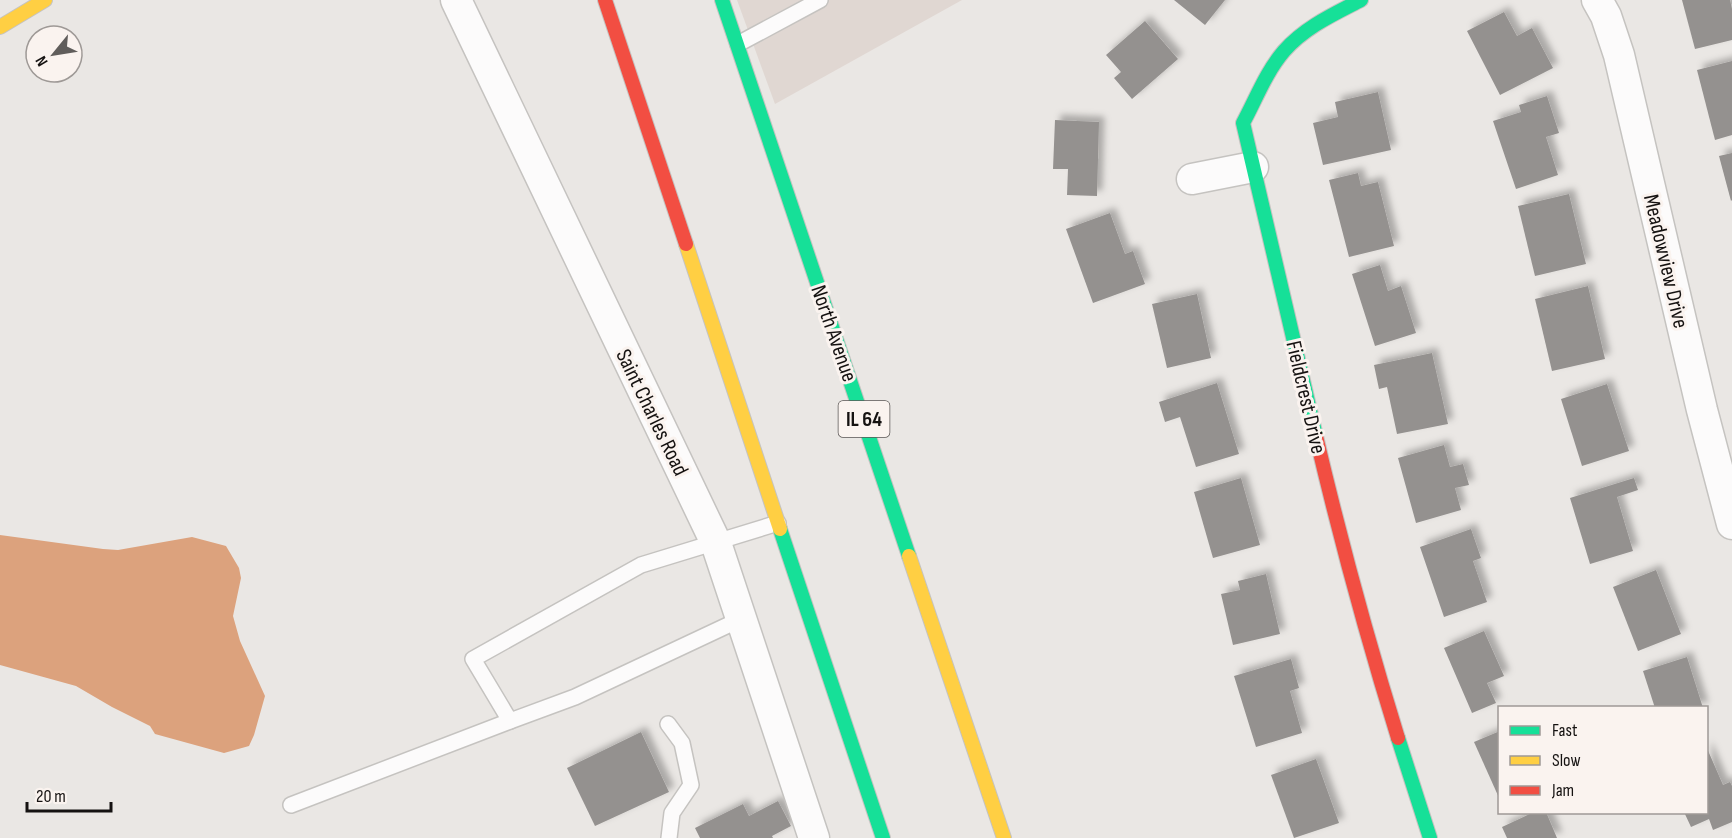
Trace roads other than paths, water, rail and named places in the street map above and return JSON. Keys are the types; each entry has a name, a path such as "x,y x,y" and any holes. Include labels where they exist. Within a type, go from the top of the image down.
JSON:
{"main road":[{"path":"0,27 45,0"},
{"path":"605,0 883,838"},
{"name":"North Avenue","path":"722,0 1004,838"},
{"name":"Fieldcrest Drive","path":"1361,0 1299,36 1275,62 1243,123 1336,520 1373,658 1430,838"}],"street":[{"name":"Saint Charles Road","path":"456,0 716,543 814,838"},
{"name":"Meadowview Drive","path":"1597,0 1606,16 1619,55 1702,410 1732,524"},
{"path":"1192,179 1253,167"}],"lane":[{"path":"738,44 820,0"},
{"path":"510,721 473,659 641,565 778,524"},
{"path":"291,805 575,697 741,619"},
{"path":"668,724 682,742 691,785 672,813 669,838"}]}
